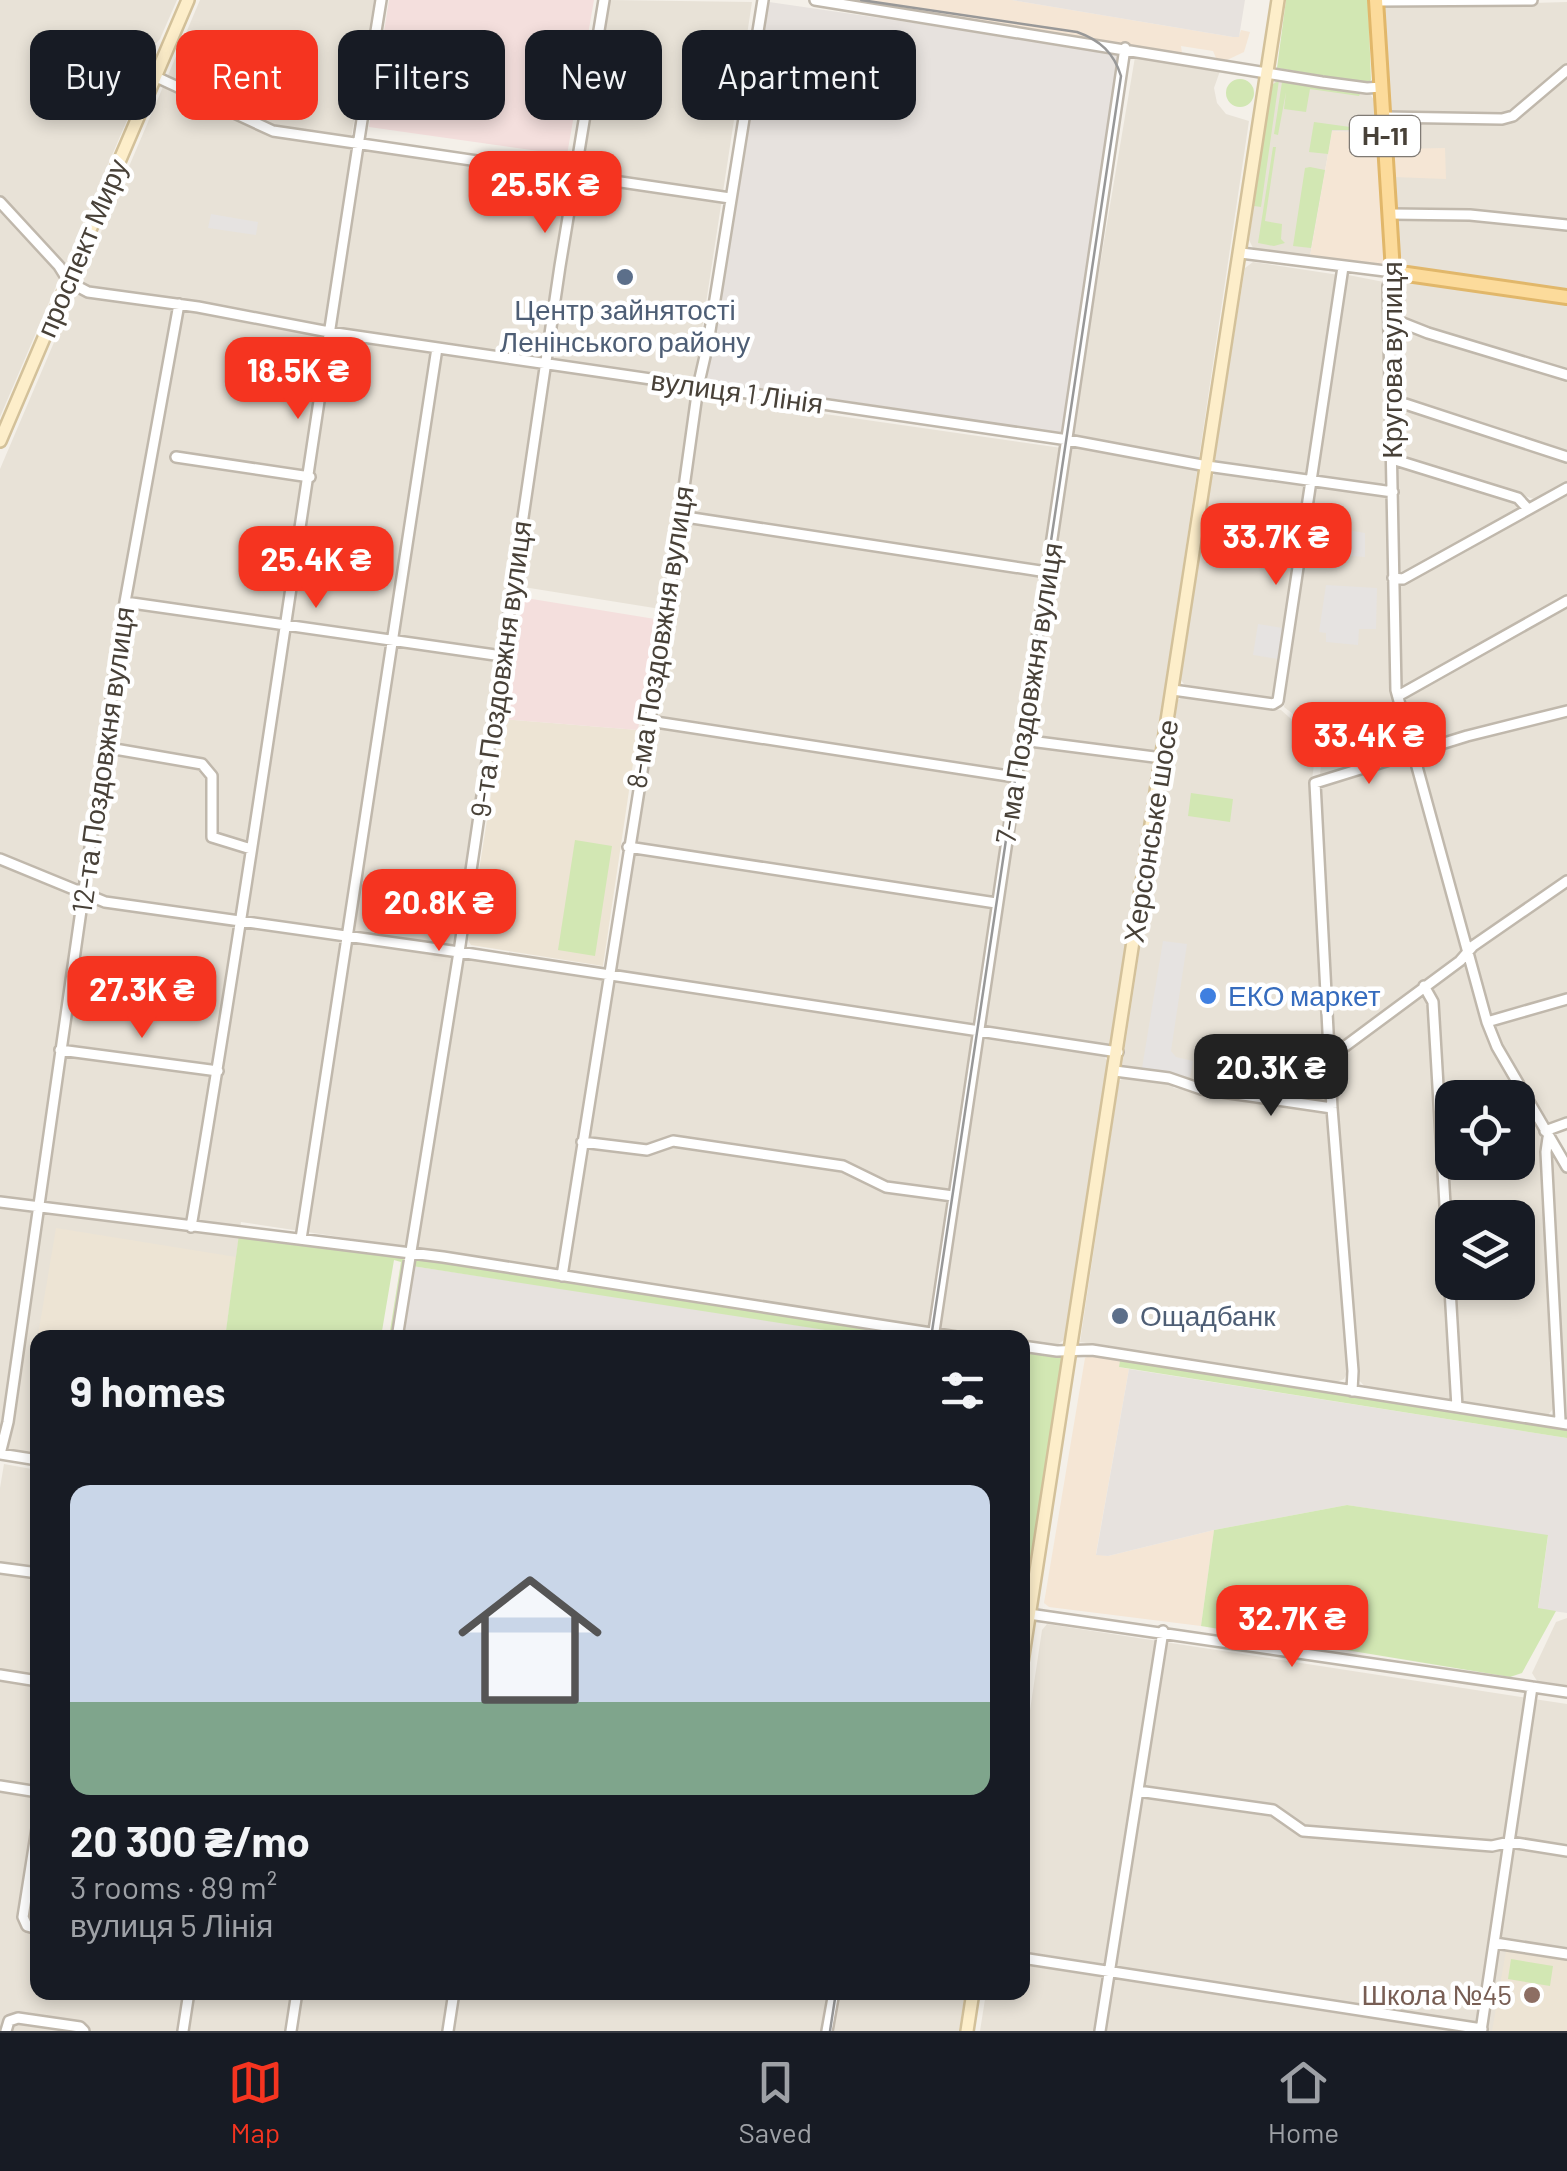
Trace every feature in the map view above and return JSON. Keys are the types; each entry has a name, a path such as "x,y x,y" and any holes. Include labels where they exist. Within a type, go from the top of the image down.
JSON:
{"main road":[{"name":"проспект Миру","path":"156,72 188,0"},
{"name":"Херсонське шосе","path":"1030,1589 1118,1052 1278,0"},
{"name":"Кругова вулиця","path":"1376,0 1393,272"},
{"name":"проспект Миру","path":"0,441 136,120"},
{"path":"1393,272 1567,297"},
{"path":"967,2031 971,2000"}],"street":[{"path":"192,1227 381,0"},
{"name":"9-та Поздовжня вулиця","path":"398,1330 460,952 604,0"},
{"name":"8-ма Поздовжня вулиця","path":"562,1276 698,386 763,0"},
{"path":"815,0 1367,88 1382,87"},
{"path":"1376,0 1532,0"},
{"name":"7-ма Поздовжня вулиця","path":"935,1330 1125,48"},
{"path":"1384,117 1502,119 1513,116 1567,70"},
{"path":"156,77 273,131 730,198"},
{"path":"0,202 69,282"},
{"path":"1390,214 1567,225"},
{"path":"1240,253 1393,272"},
{"path":"1173,690 1272,704 1278,701 1343,267"},
{"name":"Кругова вулиця","path":"1393,272 1388,286 1398,696 1486,1022 1567,1167"},
{"name":"вулиця 1 Лінія","path":"69,282 88,292 179,304 329,332 1068,440 1207,466 1392,492"},
{"name":"12-та Поздовжня вулиця","path":"0,1454 8,1422 124,602 179,304"},
{"path":"1390,318 1567,376"},
{"path":"301,1239 437,348"},
{"path":"1390,400 1567,457"},
{"path":"176,457 310,477"},
{"path":"1392,458 1518,498 1528,510"},
{"path":"1393,578 1403,579 1567,488"},
{"path":"679,516 1047,572"},
{"path":"1398,696 1567,601"},
{"path":"124,602 502,656"},
{"path":"1352,1391 1315,783 1567,710"},
{"path":"649,720 1015,777"},
{"path":"1022,740 1162,758"},
{"path":"103,747 202,764 212,776 212,837 251,849"},
{"path":"628,847 996,903"},
{"path":"0,858 105,902 1118,1052"},
{"path":"1329,1051 1340,1050 1567,881"},
{"path":"1424,986 1433,1002 1435,1021 1458,1407"},
{"path":"1486,1022 1567,999"},
{"path":"60,1050 218,1070"},
{"path":"1115,1071 1168,1078 1200,1090 1332,1108"},
{"path":"1030,1347 1092,1350 1564,1422 1546,1152 1547,1135 1567,1123"},
{"path":"582,1142 647,1150 673,1141 843,1166 886,1187 954,1196"},
{"path":"0,1202 37,1210 409,1253 902,1330"},
{"path":"0,1454 30,1459"},
{"path":"0,1568 30,1572"},
{"path":"1030,1614 1567,1692"},
{"path":"1100,2031 1163,1631"},
{"path":"0,1675 30,1680"},
{"path":"1030,1959 1481,2030 1532,1687"},
{"path":"0,1786 30,1791"},
{"path":"1138,1791 1273,1810 1303,1831 1492,1846 1510,1842 1567,1851"},
{"path":"30,1870 22,1917 30,1927"},
{"path":"1495,1943 1567,1954"},
{"path":"183,2031 187,2000"},
{"path":"294,2030 296,2000"},
{"path":"448,2031 453,2000"},
{"path":"827,2031 833,2000"},
{"path":"6,2031 9,2021 18,2018 80,2027 84,2031"}],"shaded area":[{"path":"0,0 177,0 156,44 156,30 30,30 30,120 127,120 0,417"},
{"path":"200,0 374,0 369,30 338,30 338,120 354,120 350,145 570,179 454,948 107,897 0,852 0,469 149,120 156,120 156,103 176,56 176,120 318,120 318,30 187,30"},
{"path":"389,0 594,0 589,30 525,30 525,120 573,120 567,155 369,127 370,120 505,120 505,30 384,30"},
{"path":"608,0 752,2 748,30 682,30 682,120 734,120 692,395 1069,449 1135,57 1220,71 1214,88 1217,103 1226,114 1249,121 1112,1044 1108,1047 614,971 673,611 517,586 589,120 662,120 662,30 603,30"},
{"path":"836,0 1012,0 1233,37 1239,36 1241,30 1250,32 1244,52 1227,60 1216,58 1213,51 1181,46 1182,53"},
{"path":"1012,0 1245,0 1239,37 1233,37"},
{"path":"769,2 1122,53 1061,433 707,380 750,120 916,120 916,30 764,30"},
{"path":"1567,2 1567,67 1518,110 1502,116 1390,112 1382,7"},
{"path":"1567,73 1567,222 1396,207 1390,121 1501,123"},
{"path":"1276,80 1370,94 1376,103 1378,133 1332,131 1310,256 1253,248 1249,240 1272,85"},
{"path":"1332,131 1378,133 1385,220 1385,261 1380,265 1310,256"},
{"path":"1445,148 1446,179 1393,177 1391,149"},
{"path":"211,214 258,222 256,235 208,228"},
{"path":"1398,217 1470,218 1567,227 1567,291 1413,269 1398,250"},
{"path":"1253,262 1339,275 1308,474 1214,459 1245,268"},
{"path":"1344,276 1384,282 1388,480 1379,486 1318,477 1316,473"},
{"path":"1402,280 1567,304 1567,372 1431,331 1394,314 1393,288"},
{"path":"1398,326 1567,378 1567,455 1396,398 1394,329"},
{"path":"1395,405 1567,459 1567,484 1534,499 1403,458 1395,450"},
{"path":"1403,466 1516,502 1519,509 1400,574 1398,470"},
{"path":"1218,472 1306,486 1274,695 1268,699 1186,687 1181,680 1211,477"},
{"path":"1320,487 1385,495 1388,499 1390,673 1405,749 1324,776 1320,774 1324,738 1284,707 1313,493"},
{"path":"1567,492 1567,598 1402,691 1398,588 1401,584"},
{"path":"1331,527 1365,533 1365,557 1327,554"},
{"path":"1326,585 1377,588 1376,629 1359,629 1358,645 1326,642 1326,633 1319,632"},
{"path":"532,599 655,619 638,730 503,719 522,603"},
{"path":"1567,604 1567,707 1416,744 1404,699"},
{"path":"1258,624 1283,628 1278,659 1253,655"},
{"path":"1184,695 1281,710 1317,742 1311,787 1327,1104 1201,1087 1187,1078 1122,1066 1178,700"},
{"path":"1567,716 1567,878 1469,944 1419,760 1424,753 1484,734"},
{"path":"503,719 638,730 603,966 471,945 468,940"},
{"path":"1403,762 1411,765 1461,953 1337,1044 1332,1039 1319,789 1326,783"},
{"path":"0,863 94,905 450,954 1102,1054 1109,1063 1065,1339 1056,1346 1030,1342 1030,1330 955,1330 241,1222 226,1330 30,1330 30,1455 0,1450"},
{"path":"1567,884 1567,996 1490,1017 1471,952"},
{"path":"1163,941 1187,944 1171,1051 1176,1057 1193,1061 1190,1077 1142,1068"},
{"path":"1461,964 1466,967 1484,1024 1514,1080 1441,1080 1432,987"},
{"path":"1421,996 1430,1003 1435,1180 1440,1180 1442,1200 1435,1200 1435,1300 1447,1300 1453,1395 1447,1401 1368,1390 1357,1378 1333,1065 1337,1055"},
{"path":"1567,1002 1567,1121 1549,1128 1535,1105 1535,1080 1520,1080 1499,1045 1492,1024"},
{"path":"1126,1076 1168,1081 1174,1088 1324,1111 1329,1115 1350,1366 1344,1379 1336,1382 1080,1342 1119,1081"},
{"path":"1535,1119 1542,1132 1557,1404 1548,1415 1462,1403 1460,1399 1455,1300 1535,1300 1535,1200 1450,1200 1449,1180 1535,1180"},
{"path":"1551,1152 1555,1152 1567,1172 1567,1421 1563,1418"},
{"path":"56,1228 236,1257 226,1330 39,1330"},
{"path":"412,1266 827,1330 402,1330"},
{"path":"1092,1354 1120,1360 1119,1367 1129,1369 1096,1554 1108,1556 1214,1530 1201,1626 1049,1607 1044,1603 1085,1358"},
{"path":"1129,1369 1567,1438 1567,1613 1538,1609 1548,1536 1347,1505 1214,1530 1108,1556 1096,1555"},
{"path":"4,1464 30,1469 30,2000 964,2000 959,2031 0,2031 0,1488"},
{"path":"1567,1618 1567,1688 1539,1684 1532,1673 1556,1622"},
{"path":"1047,1624 1567,1704 1567,2031 980,2031 985,2000 1030,2000 1030,1710 1042,1630"},
{"name":"Школа №45","path":"1506,1951 1567,1961 1567,2031 1492,2031"}],"green space":[{"path":"1286,0 1368,0 1371,80 1367,83 1277,68"},
{"path":"1240,79 1250,83 1254,93 1250,103 1240,107 1230,103 1226,93 1230,83"},
{"path":"1279,80 1261,207 1254,206 1272,85"},
{"path":"1282,82 1360,94 1310,89 1306,112 1284,109 1286,92 1278,135 1274,134"},
{"path":"1314,122 1372,130 1332,130 1328,154 1309,152"},
{"path":"1273,147 1265,221 1282,224 1281,239 1285,243 1274,246 1258,243"},
{"path":"1305,168 1325,170 1311,248 1293,246"},
{"path":"1191,793 1233,799 1230,822 1188,816"},
{"path":"575,840 612,846 595,956 558,950"},
{"path":"239,1234 404,1258 395,1330 390,1330 401,1262 394,1260 382,1330 226,1330"},
{"path":"417,1257 900,1330 825,1330 412,1266"},
{"path":"1030,1350 1059,1355 1064,1362 1030,1565"},
{"path":"1120,1360 1567,1426 1567,1438 1119,1367"},
{"path":"1347,1505 1548,1535 1538,1608 1556,1611 1522,1673 1510,1677 1201,1626 1214,1530"},
{"path":"1511,1959 1553,1966 1550,1986 1508,1979"}],"tram line":[{"path":"861,0 1077,32 1105,48 1121,76 932,1330"},
{"path":"830,2031 835,2000"}],"place":[{"name":"Центр зайнятості Ленінського району","path":"625,277"},
{"name":"ЕКО маркет","path":"1208,996"},
{"name":"Ощадбанк","path":"1120,1316"},
{"name":"Школа №45","path":"1532,1995"}]}
